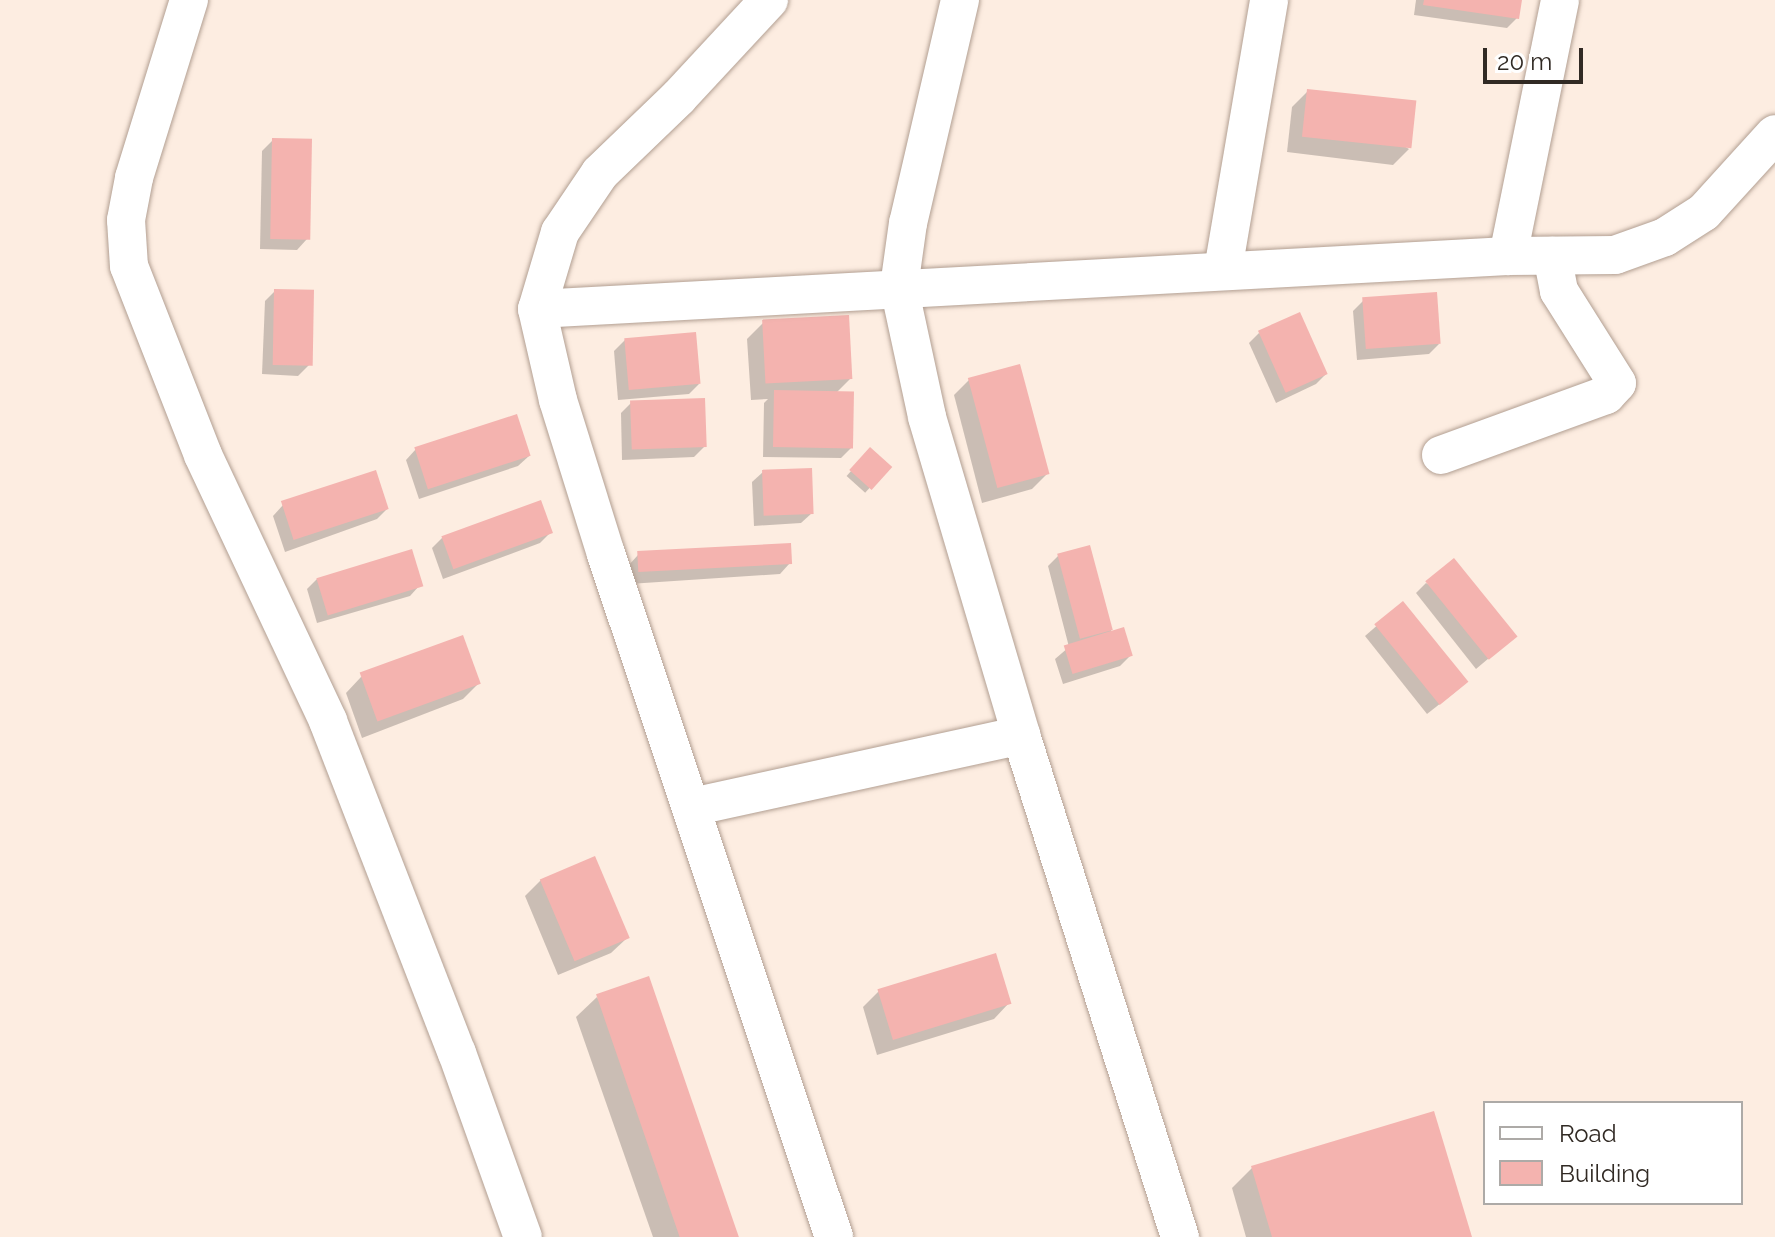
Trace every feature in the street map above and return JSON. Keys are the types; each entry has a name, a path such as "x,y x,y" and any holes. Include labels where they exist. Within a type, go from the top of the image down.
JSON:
{"street":[{"path":"189,0 134,178 126,220 129,266 203,455 289,632 340,750 457,1053 523,1237"},
{"path":"769,0 679,97 600,173 560,232 537,309 558,400 598,526 834,1237"},
{"path":"960,0 908,223 899,287 927,417 1021,735 1180,1237"},
{"path":"1223,270 1269,0"},
{"path":"1508,256 1560,0"},
{"path":"537,309 1223,270 1508,256 1615,255 1665,237 1704,212 1775,134"},
{"path":"1441,455 1606,395 1617,383 1559,291 1552,256"},
{"path":"692,807 1021,735"}],"building":[{"path":"1424,0 1522,0 1519,19 1423,5"},
{"path":"1307,89 1416,100 1411,148 1302,137"},
{"path":"272,138 312,139 310,240 270,239"},
{"path":"274,289 314,290 313,366 273,365"},
{"path":"1437,292 1441,344 1366,349 1362,297"},
{"path":"1300,312 1328,374 1286,393 1258,331"},
{"path":"849,315 852,379 765,383 762,320"},
{"path":"696,332 701,384 629,390 624,338"},
{"path":"1020,364 1050,474 997,488 968,378"},
{"path":"774,390 854,391 853,448 773,447"},
{"path":"705,398 707,447 632,450 630,401"},
{"path":"517,414 531,456 428,489 414,447"},
{"path":"870,447 892,467 872,490 849,470"},
{"path":"812,468 814,514 764,516 762,470"},
{"path":"376,470 389,509 294,540 281,501"},
{"path":"541,500 553,533 453,569 441,536"},
{"path":"791,543 792,564 638,572 637,551"},
{"path":"1090,545 1113,630 1080,639 1057,554"},
{"path":"412,549 423,586 328,616 316,578"},
{"path":"1454,558 1518,636 1489,660 1425,581"},
{"path":"1403,601 1468,682 1440,705 1374,624"},
{"path":"1124,627 1133,656 1073,674 1064,645"},
{"path":"463,635 481,684 377,721 360,673"},
{"path":"595,856 630,938 575,961 540,879"},
{"path":"996,953 1011,1004 893,1040 877,989"},
{"path":"649,976 739,1237 680,1237 596,994"},
{"path":"1434,1111 1472,1237 1272,1237 1251,1166"}]}
